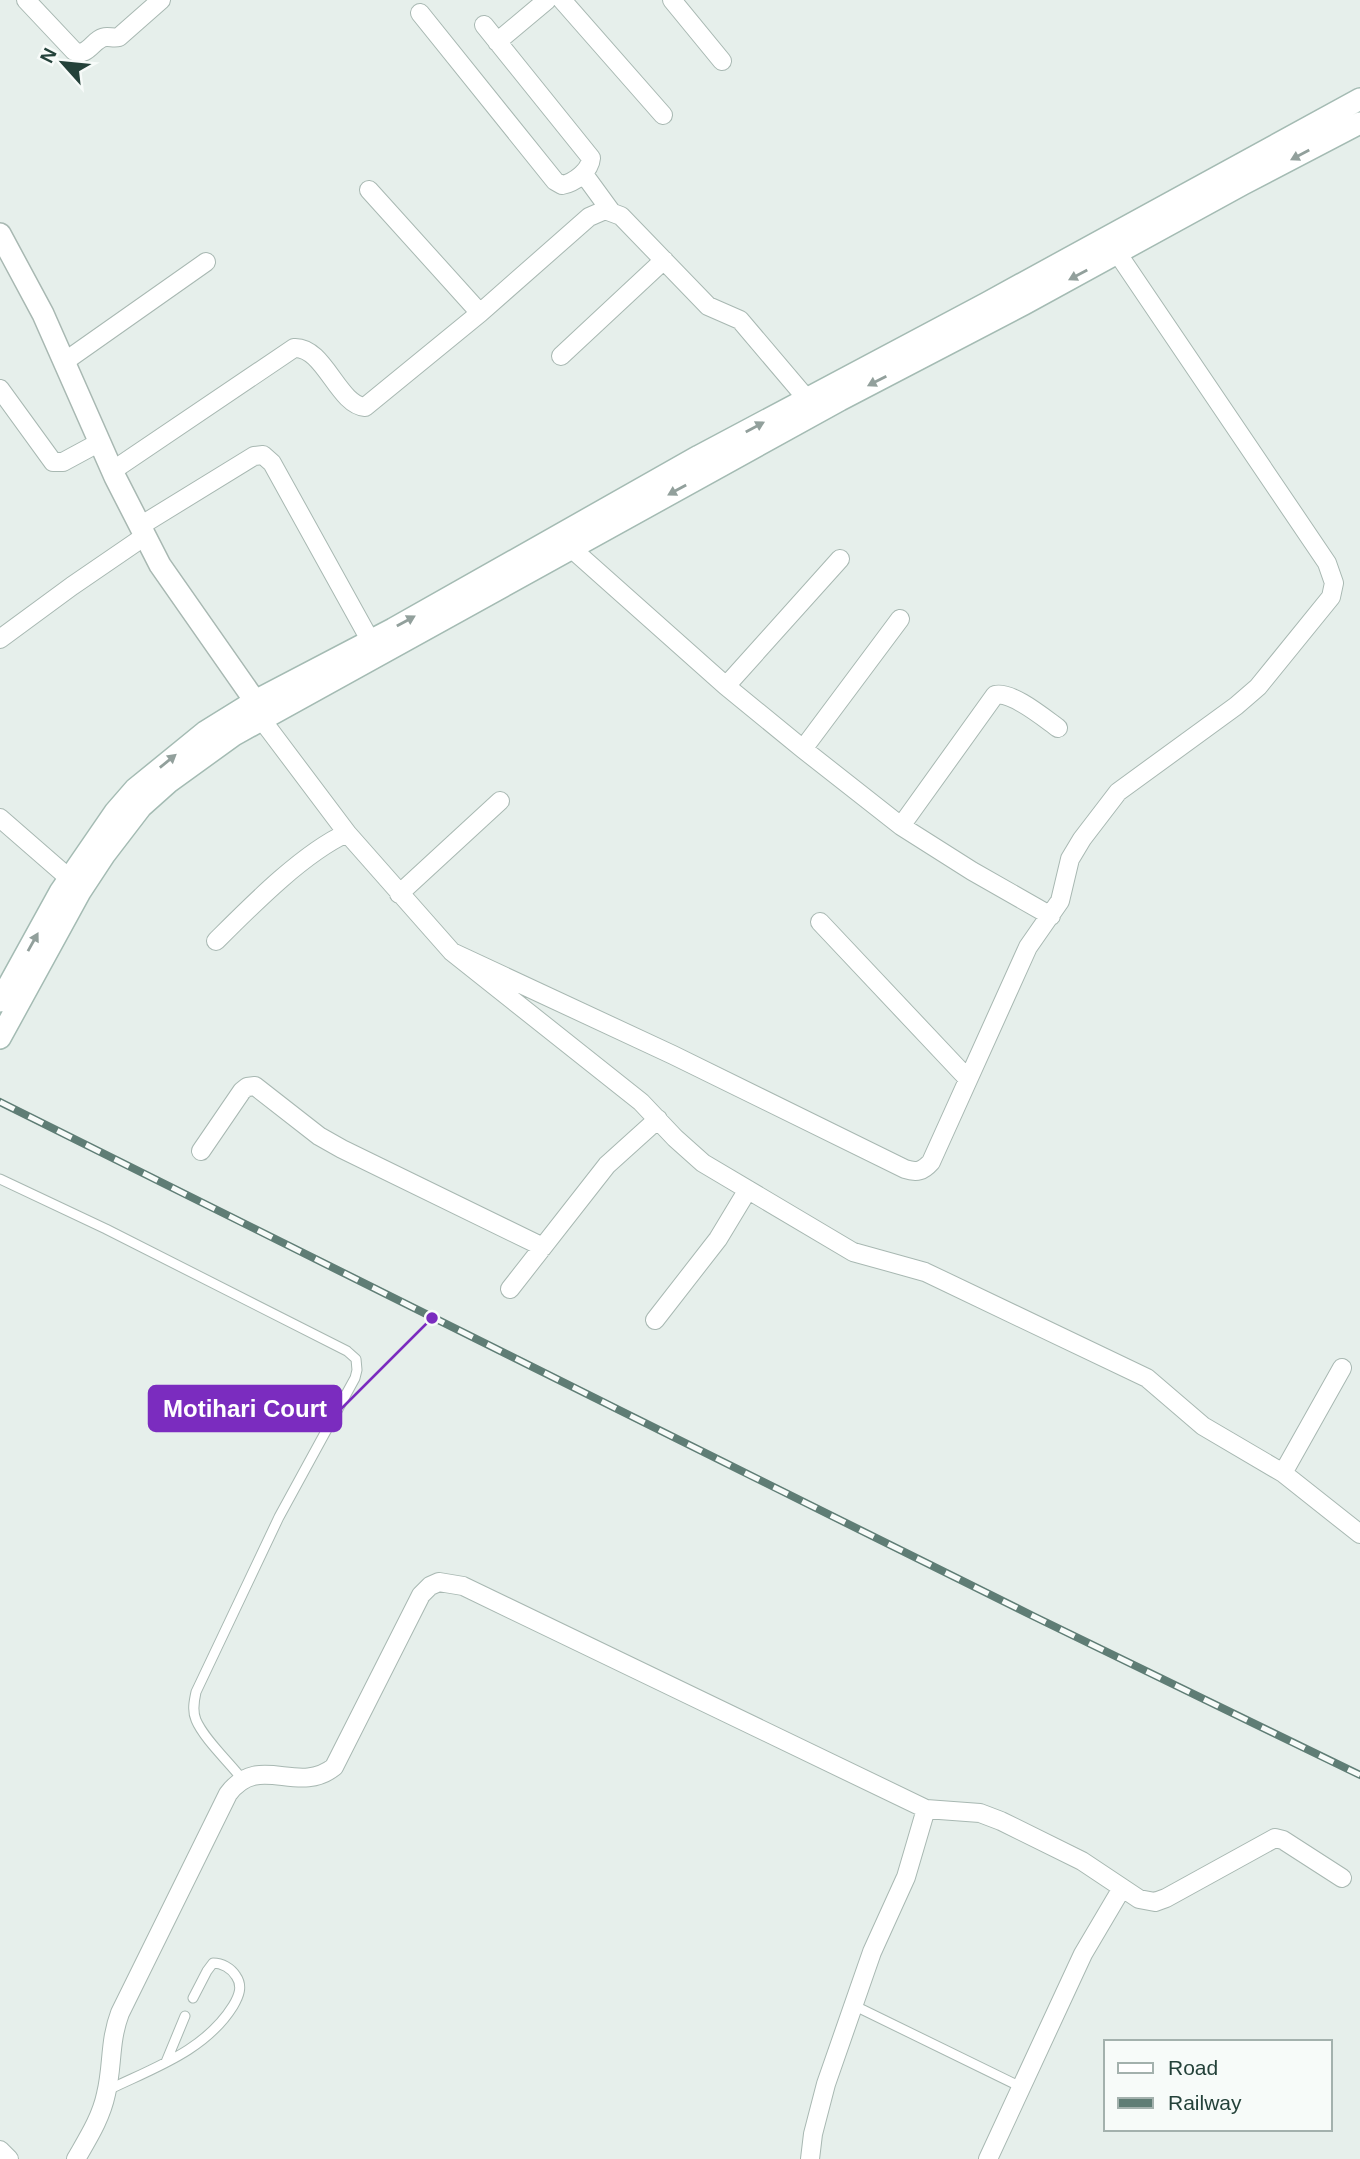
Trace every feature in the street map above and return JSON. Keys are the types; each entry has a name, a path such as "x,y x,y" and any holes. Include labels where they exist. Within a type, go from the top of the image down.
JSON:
{"main road":[{"path":"0,1038 80,892 141,807 258,711 370,640 699,456 1360,99"},
{"path":"0,1001 70,879 115,811 135,789 205,732 258,711 571,548 840,400 1360,123"},
{"path":"0,234 43,314 112,471 160,565 258,711"}],"street":[{"path":"26,0 74,51 81,54 104,37 119,37 160,0"},
{"path":"497,42 547,0"},
{"path":"562,0 663,115"},
{"path":"672,0 722,61"},
{"path":"420,13 555,181 566,185 583,173 591,162 588,153 484,25"},
{"path":"583,173 610,210 621,216 712,309 740,320 807,399"},
{"path":"369,190 480,313"},
{"path":"112,471 294,348 303,348 312,355 354,403 365,407 480,313 589,217 598,211 610,210"},
{"path":"452,952 673,1055 913,1172 925,1168 931,1162 1028,947 1060,901 1075,849 1110,801 1128,785 1258,687 1326,604 1333,590 1334,583 1327,564 1118,254"},
{"path":"561,356 664,260"},
{"path":"64,362 206,262"},
{"path":"0,389 53,461 63,462 100,442"},
{"path":"0,639 143,531 254,456 263,455 272,463 370,640"},
{"path":"571,548 726,686 901,826 972,871 1052,916"},
{"path":"726,686 840,559"},
{"path":"803,749 900,619"},
{"path":"901,826 995,695 1006,694 1058,728"},
{"path":"258,711 347,833 452,952 641,1102 688,1151 747,1191 853,1252 925,1272 1135,1371 1155,1384 1203,1426 1283,1473 1360,1534"},
{"path":"399,894 500,801"},
{"path":"0,818 70,879"},
{"path":"216,941 251,905 329,841 347,833"},
{"path":"820,922 968,1079"},
{"path":"201,1151 242,1091 255,1086 319,1136 342,1149 543,1247"},
{"path":"510,1289 607,1165 658,1119"},
{"path":"655,1320 718,1239 747,1191"},
{"path":"1283,1473 1342,1368"},
{"path":"76,2159 96,2124 107,2091 111,2044 120,2012 228,1794 242,1779 253,1775 316,1778 334,1767 344,1753 411,1613 430,1586 439,1582 463,1586 926,1809 980,1813 1001,1821 1082,1861 1139,1899 1155,1902 1166,1898 1275,1838 1283,1840 1342,1878"},
{"path":"810,2159 813,2134 826,2084 872,1952 906,1877 926,1809"},
{"path":"988,2159 1083,1954 1122,1888"},
{"path":"0,2150 9,2159"}],"lane":[{"path":"0,1179 250,1301 347,1351 356,1359 355,1377 279,1517 196,1692 196,1719 242,1779"},
{"path":"107,2091 191,2049 209,2036 239,1994 240,1985 227,1967 213,1963 206,1971 193,1998"},
{"path":"853,2005 1021,2087"},
{"path":"166,2062 185,2016"}],"railway":[{"path":"0,1102 1033,1616 1360,1775"}],"place":[{"name":"Motihari Court","path":"432,1318"}]}
